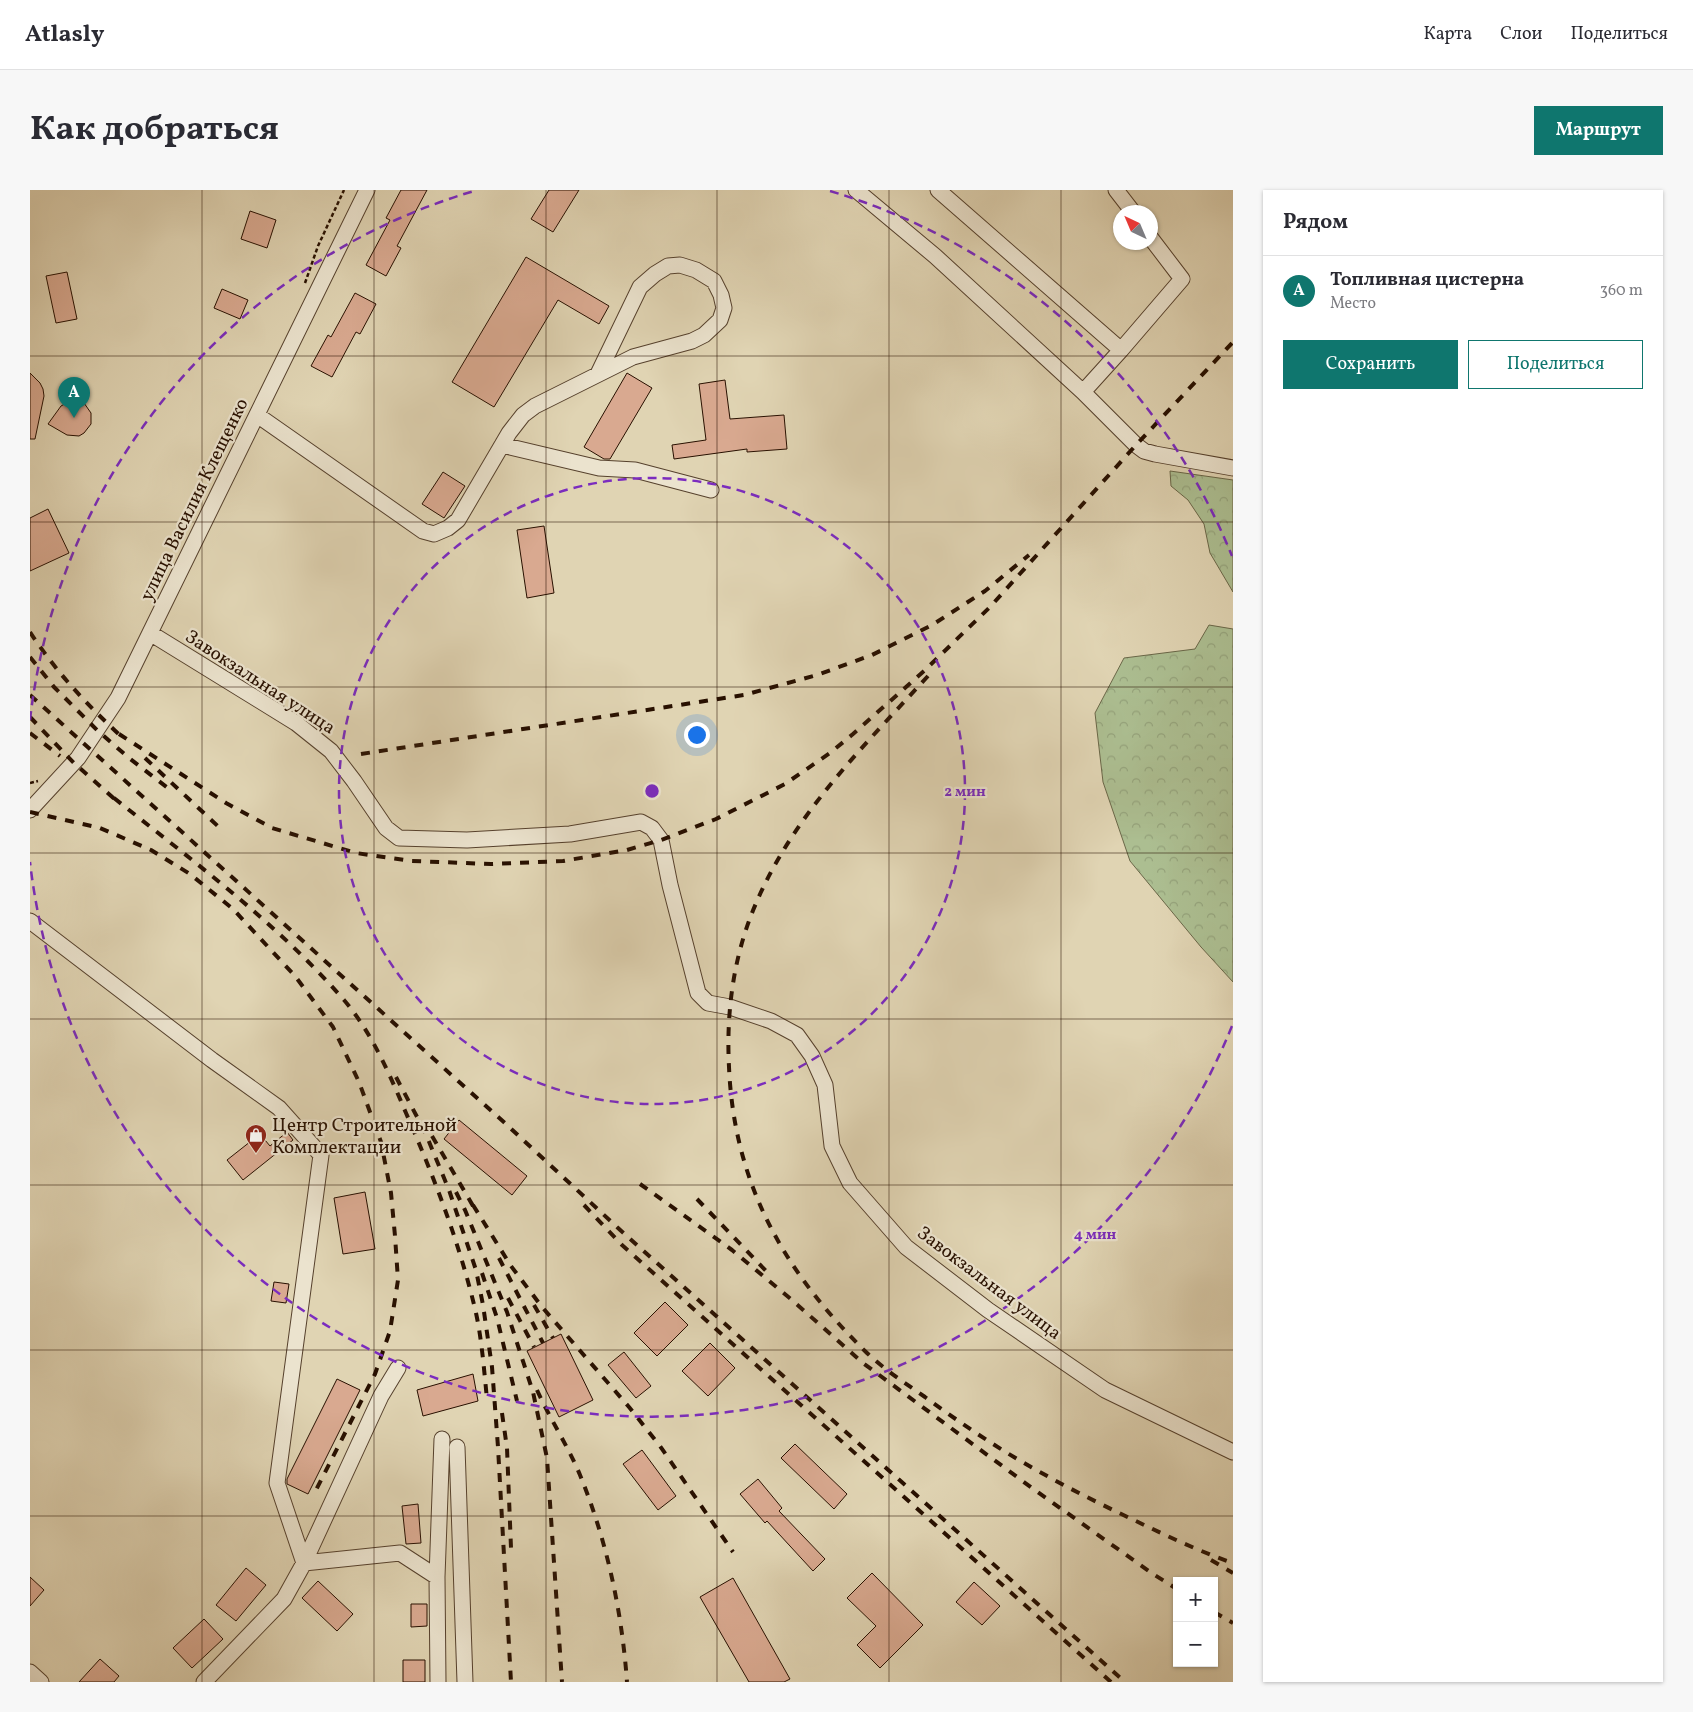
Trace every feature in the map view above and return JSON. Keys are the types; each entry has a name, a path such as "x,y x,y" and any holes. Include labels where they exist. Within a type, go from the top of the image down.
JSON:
{"street":[{"name":"улица Василия Клещенко","path":"30,810 74,763 92,740 118,698 367,190"},
{"path":"856,190 935,256 1083,392 1127,437 1144,451 1233,468"},
{"path":"938,190 1121,350"},
{"path":"1116,190 1127,205"},
{"path":"1083,392 1182,279 1158,248"},
{"path":"258,415 423,531 434,534 448,528 458,520 515,424 535,406 634,357 704,335 720,320 724,308 721,295 714,282 696,270 680,264 668,266 655,274 640,287 598,374"},
{"path":"502,445 599,468 635,470 711,490"},
{"name":"Завокзальная улица","path":"150,633 296,723 330,751 354,781 386,828 399,838 467,840 570,834 641,822 652,828 661,840 670,885 698,993 708,1003 730,1007 771,1021 797,1034 812,1056 824,1085 832,1146 850,1183 906,1247 988,1310 1105,1390 1233,1452"},
{"path":"30,921 197,1049 279,1108 321,1155 277,1483 304,1563"},
{"path":"204,1682 284,1599 304,1563 381,1396 398,1368"},
{"path":"438,1682 437,1577 442,1439"},
{"path":"457,1447 465,1682"},
{"path":"304,1563 400,1553 437,1577"},
{"path":"30,1672 41,1682"}],"green space":[{"path":"1170,471 1233,480 1233,592 1210,553 1204,524 1188,500 1171,486"},
{"path":"1209,625 1233,629 1233,982 1201,947 1130,861 1103,782 1095,713 1124,658 1195,649"}],"building":[{"path":"401,190 427,190 397,246 401,248 386,276 366,265 390,220 386,218"},
{"path":"549,190 579,190 553,232 531,219"},
{"path":"250,211 276,220 267,248 241,239"},
{"path":"526,257 609,306 599,324 558,300 494,407 452,382"},
{"path":"67,272 77,319 56,323 46,276"},
{"path":"222,289 248,300 240,319 214,308"},
{"path":"355,293 376,304 360,334 356,332 332,377 311,366 328,335 331,337"},
{"path":"30,373 40,383 44,396 35,439 30,439"},
{"path":"627,373 652,388 610,459 604,459 584,447"},
{"path":"725,380 730,419 784,415 787,449 747,452 747,449 674,459 672,445 706,440 699,384"},
{"path":"72,400 84,403 91,413 91,424 79,436 67,435 48,424 61,406"},
{"path":"443,472 465,486 444,518 422,504"},
{"path":"48,509 69,553 30,571 30,518"},
{"path":"544,526 554,593 527,598 517,530"},
{"path":"459,1120 527,1176 512,1195 444,1139"},
{"path":"287,1132 293,1140 243,1180 227,1160 260,1134 270,1146"},
{"path":"365,1192 375,1249 343,1254 334,1198"},
{"path":"274,1282 289,1284 286,1303 271,1301"},
{"path":"665,1302 688,1325 657,1356 634,1333"},
{"path":"561,1334 593,1400 559,1417 527,1351"},
{"path":"710,1343 735,1368 708,1396 682,1371"},
{"path":"624,1352 651,1386 636,1398 608,1365"},
{"path":"473,1374 478,1401 423,1416 417,1390"},
{"path":"337,1379 360,1390 308,1494 287,1484 287,1479"},
{"path":"795,1444 847,1494 834,1509 781,1458"},
{"path":"642,1450 676,1496 658,1510 623,1464"},
{"path":"758,1479 782,1508 779,1511 825,1559 813,1571 767,1521 765,1523 740,1494"},
{"path":"418,1504 421,1543 406,1544 402,1506"},
{"path":"246,1568 266,1585 236,1621 216,1605"},
{"path":"872,1573 923,1625 880,1668 857,1645 876,1626 847,1598"},
{"path":"30,1577 44,1590 30,1606"},
{"path":"733,1578 790,1679 784,1682 749,1682 700,1597"},
{"path":"318,1581 353,1614 337,1631 302,1598"},
{"path":"974,1582 1000,1606 982,1625 956,1602"},
{"path":"411,1604 427,1604 427,1626 411,1627"},
{"path":"204,1619 223,1639 192,1668 173,1648"},
{"path":"100,1659 119,1676 114,1682 79,1682"},
{"path":"403,1660 425,1660 425,1682 403,1682"}],"railway":[{"path":"119,734 226,803 272,828 356,853 412,861 491,864 563,861 627,850 661,840 716,819 785,784 830,753 853,734 924,671 990,607 1136,445 1233,342"},
{"path":"361,754 744,695 817,675 872,655 932,625 985,591 1029,555"},
{"path":"30,632 73,688 123,738"},
{"path":"30,657 54,687 98,731 173,792"},
{"path":"928,676 856,755 811,810 773,869 757,901 742,941 730,1003 728,1046 733,1110 741,1150 753,1188 769,1224 788,1258 811,1291 837,1322 867,1353 888,1371 977,1434 1044,1474 1161,1533 1233,1563"},
{"path":"30,695 507,1125 618,1228 1125,1682"},
{"path":"30,717 74,763 118,802"},
{"path":"30,733 60,756"},
{"path":"145,758 222,830"},
{"path":"114,798 263,919 318,972 344,1000 363,1026 400,1098 446,1211 470,1287 476,1313 487,1399"},
{"path":"30,812 100,828 151,850 190,874 233,909 295,976 333,1027 359,1082 381,1142 391,1193 398,1280 390,1331 375,1374 314,1494"},
{"path":"396,1077 425,1132 449,1190 476,1270 483,1305 492,1367 498,1447 511,1682"},
{"path":"432,1136 476,1211"},
{"path":"640,1184 732,1250 863,1363 1032,1488 1173,1586"},
{"path":"456,1192 507,1312 533,1392 547,1458 562,1682"},
{"path":"697,1199 767,1272"},
{"path":"473,1205 511,1266 542,1307 629,1407 660,1446 733,1552"},
{"path":"584,1205 622,1245 1111,1682"},
{"path":"499,1258 543,1343"},
{"path":"482,1273 497,1318 517,1401"},
{"path":"508,1298 534,1347"},
{"path":"534,1305 553,1338"},
{"path":"537,1390 580,1475 598,1525 617,1603 627,1682"},
{"path":"502,1413 507,1448 511,1548"},
{"path":"1211,1560 1233,1573"},
{"path":"1218,1614 1233,1623"}],"place":[{"name":"Топливная цистерна","path":"74,418"},
{"name":"Центр Строительной Комплектации","path":"256,1154"}]}
